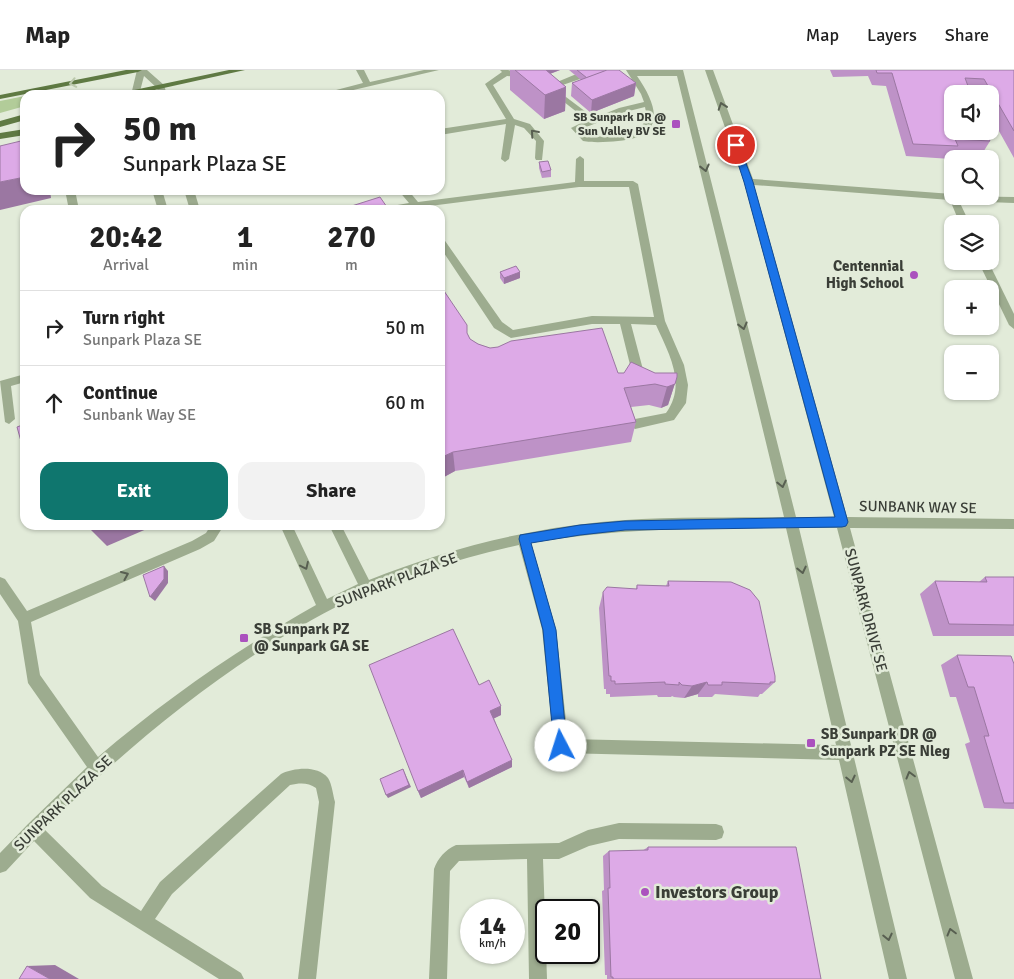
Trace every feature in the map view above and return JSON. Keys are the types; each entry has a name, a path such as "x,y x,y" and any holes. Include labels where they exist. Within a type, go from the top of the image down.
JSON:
{"main road":[{"path":"36,90 140,70"},
{"path":"166,90 241,70"},
{"path":"0,97 20,93"},
{"path":"0,124 20,119"},
{"path":"0,136 20,133"}],"street":[{"path":"135,90 140,70 161,90"},
{"path":"360,70 367,84"},
{"path":"341,90 435,70"},
{"name":"SUNPARK DRIVE SE","path":"709,70 749,182 964,979"},
{"path":"631,71 680,72 791,522 898,979"},
{"path":"631,71 647,97 650,116 646,128 639,135 619,139 586,139 575,128 622,110 648,104"},
{"path":"505,160 511,122 489,84 505,72 537,78 593,121"},
{"path":"549,87 560,80 577,77"},
{"path":"445,131 511,122 527,126 540,141 539,158"},
{"path":"579,184 580,159"},
{"path":"749,182 944,197"},
{"path":"438,205 579,184 633,184 660,321 679,365 682,385 680,403 670,417 635,424"},
{"path":"407,195 416,205"},
{"path":"999,200 1014,200"},
{"path":"445,247 498,325 511,334 592,320 660,321"},
{"path":"988,270 1014,325"},
{"path":"624,320 640,381"},
{"path":"9,420 2,384 20,379"},
{"name":"SUNBANK WAY SE","path":"791,522 1014,524"},
{"name":"SUNPARK PLAZA SE","path":"0,865 33,829 97,768 206,680 324,608 367,588 468,553 524,539 580,530 625,526 791,522"},
{"path":"24,619 196,545 210,537 215,530"},
{"path":"288,530 324,608"},
{"path":"338,530 367,588"},
{"path":"524,539 549,630 561,746 845,753"},
{"path":"0,582 24,619 33,678 97,768"},
{"path":"143,922 166,888 286,779 301,775 315,778 322,783 327,802 307,979"},
{"path":"33,829 96,892 235,979"},
{"path":"438,979 442,869 446,861 456,853 559,851 588,838 619,831 716,832"},
{"path":"535,852 538,979"}],"green space":[{"path":"20,97 20,107 0,113 0,101"}],"building":[{"path":"515,70 546,70 566,87 545,95"},
{"path":"577,70 605,70 606,71 587,78"},
{"path":"607,70 619,70 636,83 592,100 572,83"},
{"path":"876,70 1014,70 1014,131 999,105 999,85 987,85 984,79 965,78 968,85 944,85 944,140 955,140 958,146 913,144 892,73 877,73"},
{"path":"20,141 20,178 0,182 0,146"},
{"path":"548,161 551,170 542,172 539,162"},
{"path":"380,197 386,205 355,205"},
{"path":"516,266 520,272 504,278 500,272"},
{"path":"445,292 467,325 467,333 470,339 478,344 490,348 498,347 511,341 602,328 618,373 624,373 631,362 655,373 677,373 675,384 667,387 655,384 624,388 636,422 453,452 445,456"},
{"path":"20,426 20,438 17,427"},
{"path":"164,566 164,579 150,597 143,575"},
{"path":"985,577 1014,577 1014,625 949,624 935,581 987,582"},
{"path":"668,581 731,582 750,590 759,601 775,682 770,682 770,684 722,682 722,685 708,685 707,682 692,686 682,685 679,682 679,685 665,684 665,682 615,684 615,681 611,681 611,676 609,676 603,592 607,587 637,589 637,585 669,586"},
{"path":"453,629 479,685 489,680 501,706 490,711 512,760 467,782 463,770 418,791 369,665"},
{"path":"957,655 1011,656 1014,664 1014,803 1004,803 984,736 989,736 974,687 968,687"},
{"path":"403,769 409,785 386,795 380,779"},
{"path":"648,847 796,847 821,979 613,979 611,977 608,888 610,888 609,851 648,850"},
{"path":"27,966 50,979 19,979"}],"place":[{"name":"SB Sunpark DR @ Sun Valley BV SE","path":"676,124"},
{"name":"Centennial High School","path":"914,275"},
{"name":"SB Sunpark PZ @ Sunpark GA SE","path":"244,638"},
{"name":"SB Sunpark DR @ Sunpark PZ SE Nleg","path":"811,743"},
{"name":"Investors Group","path":"645,892"}],"route":[{"path":"561,746 549,630 524,539 580,530 625,526 842,522 749,182 736,145"}]}
